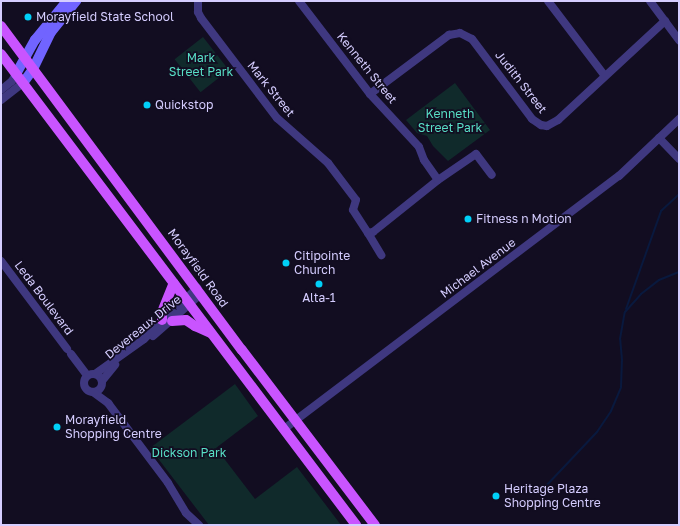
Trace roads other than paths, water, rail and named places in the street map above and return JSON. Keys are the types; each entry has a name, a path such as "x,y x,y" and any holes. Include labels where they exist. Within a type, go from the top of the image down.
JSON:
{"main road":[{"path":"16,74 38,36 67,1"},
{"path":"23,83 33,69 49,36 76,1"},
{"name":"Morayfield Road","path":"1,26 375,525"},
{"path":"1,54 356,525"},
{"path":"174,283 162,312 167,320 186,320 211,333"}],"street":[{"name":"Mark Street","path":"198,1 198,12 201,18 277,118 318,152 356,200 353,210 368,233"},
{"name":"Kenneth Street","path":"299,1 370,94 419,147 424,160 438,180"},
{"path":"548,1 605,76"},
{"path":"650,1 679,40"},
{"name":"Judith Street","path":"370,94 449,35 460,32 472,39 532,119 541,125 548,126 554,124 665,21"},
{"path":"1,90 12,81 16,74"},
{"path":"1,100 23,83"},
{"name":"Michael Avenue","path":"284,429 619,176 679,119"},
{"path":"659,138 679,159"},
{"path":"381,255 368,233 373,232 438,180 476,154 492,175"},
{"name":"Leda Boulevard","path":"1,261 69,352 101,384"},
{"name":"Devereaux Drive","path":"93,392 101,384 110,369 199,291"},
{"name":"Devereaux Drive","path":"91,375 144,339 167,320"},
{"path":"91,375 84,380 84,386 108,403"},
{"path":"101,384 108,403 168,483 186,513 199,525"}],"waterway":[{"path":"626,309 661,211 679,194"},
{"path":"537,492 545,487 597,432 611,411 621,387 622,360 620,339 625,312 641,294 659,280 679,272"}],"place":[{"name":"Morayfield State School","path":"28,17"},
{"name":"Quickstop","path":"147,105"},
{"name":"Fitness n Motion","path":"468,219"},
{"name":"Citipointe Church","path":"286,263"},
{"name":"Alta-1","path":"319,284"},
{"name":"Morayfield Shopping Centre","path":"57,427"},
{"name":"Heritage Plaza Shopping Centre","path":"496,496"}],"park label":[{"name":"Mark Street Park","path":"201,65"},
{"name":"Kenneth Street Park","path":"450,121"},
{"name":"Dickson Park","path":"189,453"}]}
